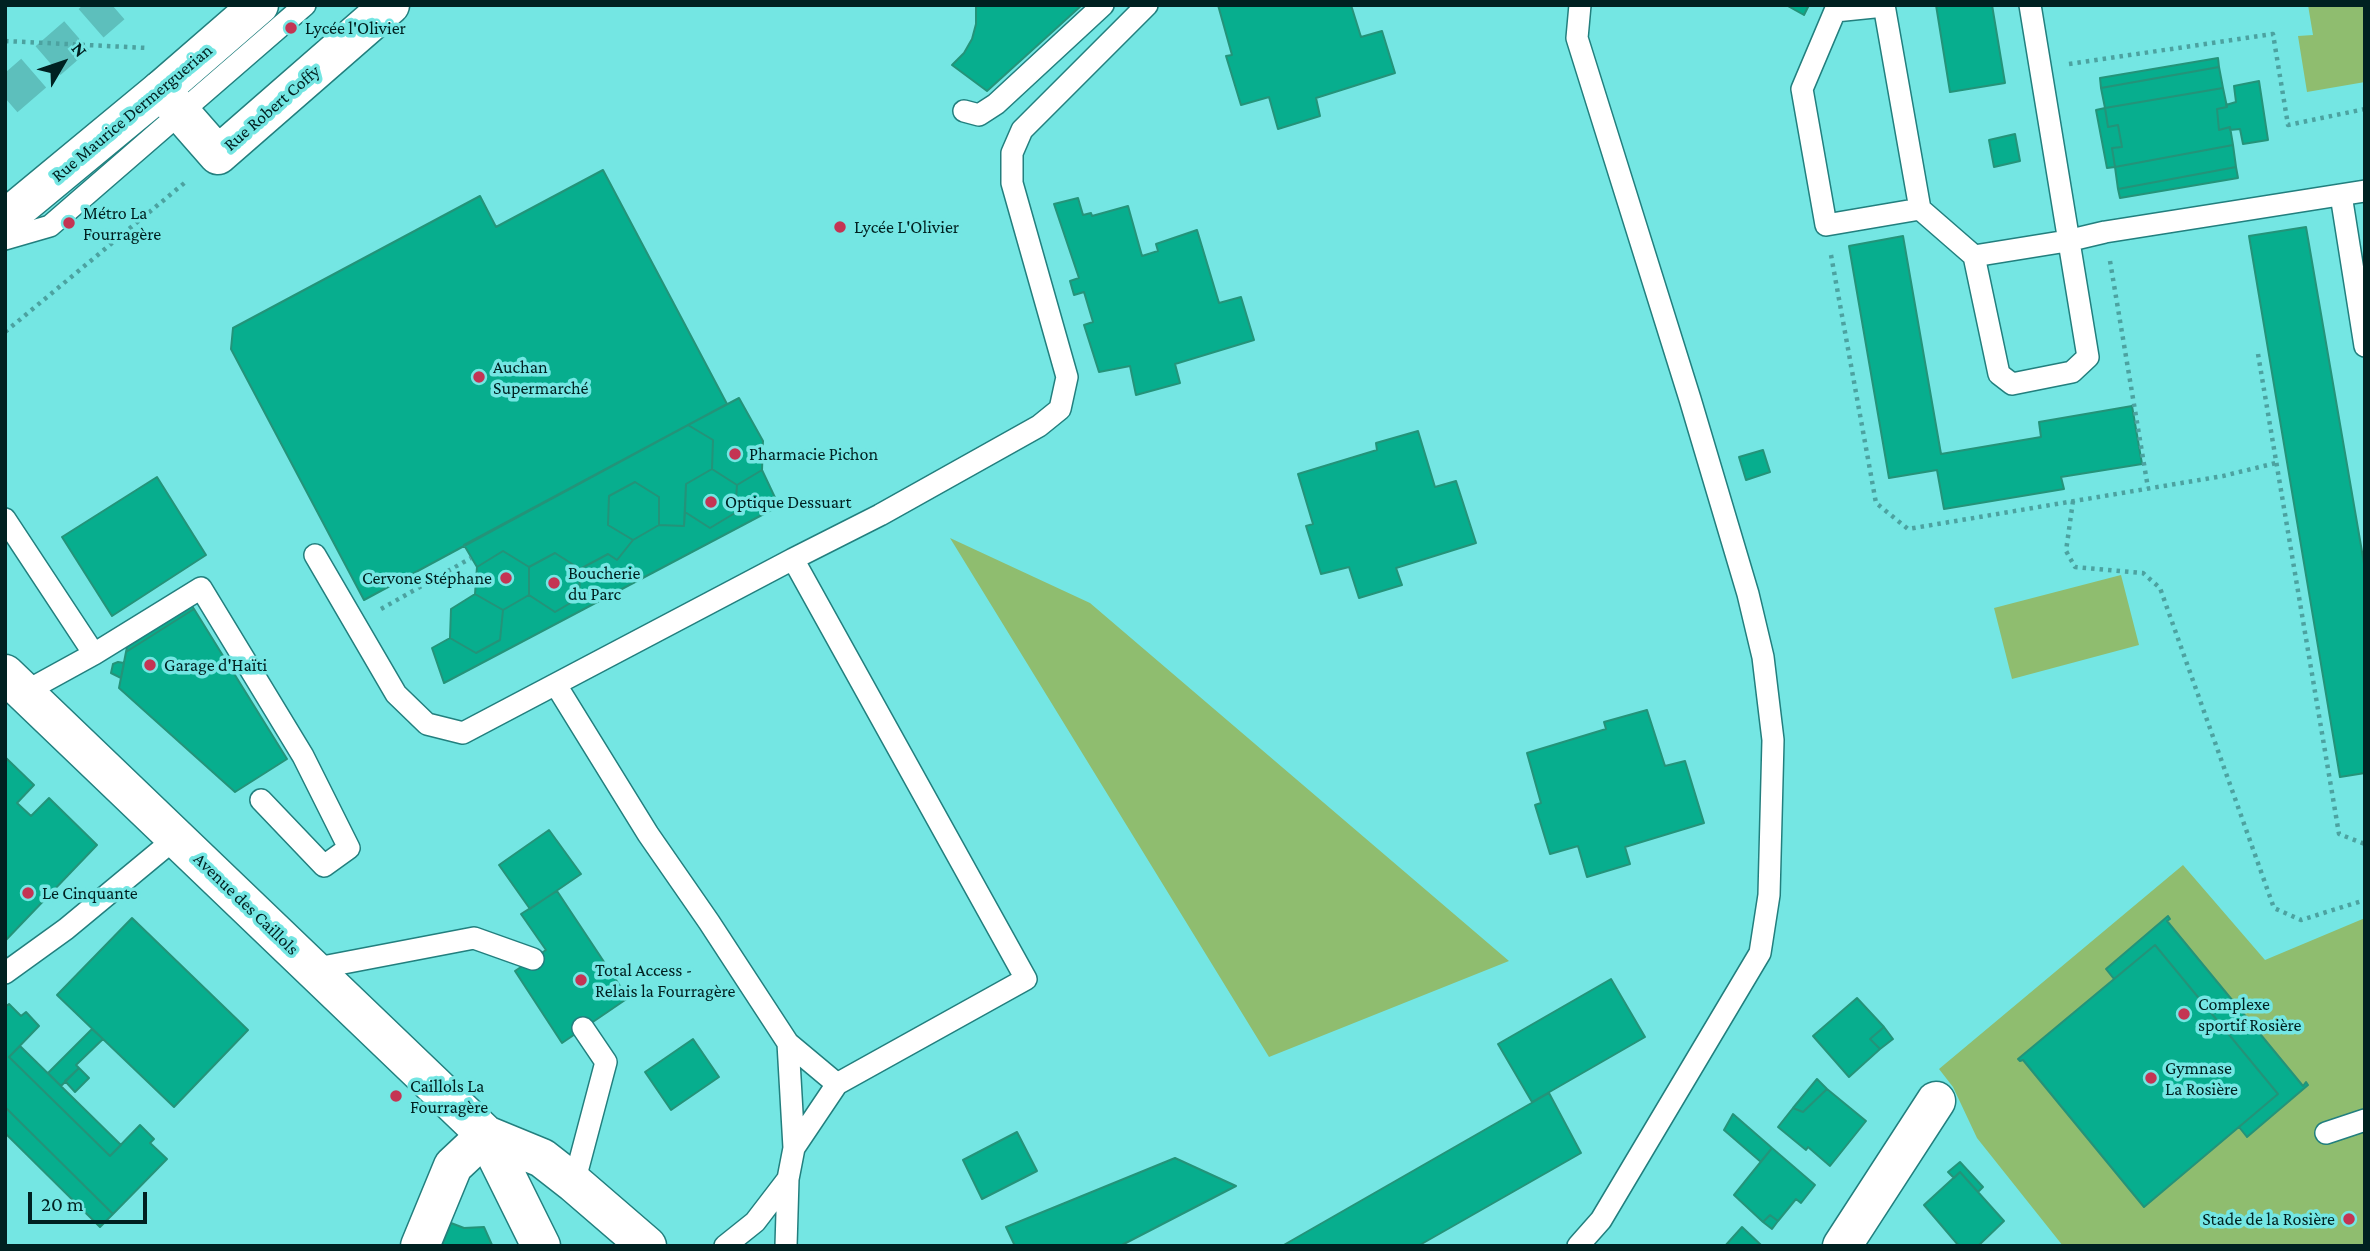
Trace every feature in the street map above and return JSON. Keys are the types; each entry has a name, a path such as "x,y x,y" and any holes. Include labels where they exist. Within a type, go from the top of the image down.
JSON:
{"street":[{"name":"Rue Maurice Dermerguerian","path":"5,219 171,102 205,51 259,5"},
{"name":"Rue Robert Coffy","path":"171,102 218,155 390,5"},
{"name":"Avenue des Caillols","path":"14,683 486,1135 541,1246"},
{"path":"1842,1246 1936,1101"},
{"name":"Avenue des Caillols","path":"486,1135 541,1158 574,1182 647,1246"},
{"path":"420,1246 453,1166 486,1135"}],"lane":[{"path":"5,239 50,226 171,102 305,5"},
{"path":"964,111 979,115 996,104 1103,5"},
{"path":"315,555 396,694 427,724 463,733 905,501 1039,426 1060,409 1067,377 1012,183 1012,153 1022,130 1147,5"},
{"path":"1577,1246 1601,1220 1760,953 1769,895 1773,740 1763,657 1748,594 1577,38 1580,5"},
{"path":"1920,209 1826,225 1802,89 1835,11 1884,6 1920,209 1974,256 2000,374 2012,384 2072,372 2088,357 2030,5"},
{"path":"1974,256 2105,232 2365,191"},
{"path":"2341,195 2365,346"},
{"path":"5,519 94,654"},
{"path":"793,559 1026,979 836,1084 794,1148"},
{"path":"14,683 94,654 201,588 303,757 349,848 324,866 261,800"},
{"path":"556,685 648,834 788,1043 836,1084"},
{"path":"5,974 66,929 177,837"},
{"path":"312,969 474,938 533,959"},
{"path":"574,1182 606,1062 583,1028"},
{"path":"786,1246 788,1179 794,1148 788,1043"},
{"path":"2326,1133 2365,1120"},
{"path":"725,1246 755,1222 788,1179"}],"path":[{"path":"2040,68 2273,34 2288,125 2365,109"},
{"path":"5,41 205,51"},
{"path":"5,332 218,155"},
{"path":"1826,225 1876,503 1908,528 2223,476 2276,463"},
{"path":"2105,232 2148,488"},
{"path":"2258,354 2339,834 2365,844"},
{"path":"2073,500 2066,551 2075,567 2143,573 2160,588 2274,908 2301,920 2365,900"},
{"path":"355,624 471,558"}],"green space":[{"path":"2308,5 2365,5 2365,82 2307,92 2298,36 2313,35"},
{"path":"950,538 1090,603 1509,961 1269,1057"},
{"path":"2121,575 2139,645 2012,679 1994,608"},
{"name":"Complexe sportif Rosière","path":"2183,865 2265,960 2365,918 2365,1246 2063,1246 1977,1138 1953,1087 1939,1069"}],"building":[{"path":"976,5 1082,5 987,91 952,65 964,53 972,39 976,24"},
{"path":"1218,5 1351,5 1361,37 1382,31 1395,73 1316,98 1320,116 1278,129 1269,97 1241,105 1226,56 1232,55"},
{"path":"1786,5 1809,5 1804,15"},
{"path":"1936,5 1992,5 2005,83 1950,92"},
{"path":"2218,58 2219,67 2101,88 2100,78"},
{"path":"2219,67 2223,88 2105,108 2101,88"},
{"path":"2259,81 2268,140 2243,144 2240,129 2230,130 2230,127 2219,130 2217,109 2236,102 2234,86"},
{"path":"2223,88 2227,107 2217,109 2219,130 2230,127 2233,145 2115,167 2112,148 2122,147 2118,125 2108,127 2105,108"},
{"path":"2105,108 2108,127 2118,125 2122,147 2112,148 2115,167 2107,168 2096,110"},
{"path":"2015,134 2020,161 1994,167 1989,140"},
{"path":"2233,145 2236,167 2118,189 2115,167"},
{"path":"2236,167 2238,178 2120,198 2118,189"},
{"name":"Auchan Supermarché","path":"603,170 727,404 364,600 231,349 233,328 480,196 496,227"},
{"path":"1078,198 1083,215 1091,213 1092,216 1128,206 1142,256 1158,251 1156,244 1197,230 1219,303 1241,297 1254,340 1175,364 1180,383 1136,395 1130,366 1099,372 1084,325 1093,322 1084,292 1074,295 1070,281 1079,278 1054,204"},
{"path":"2306,227 2365,569 2365,773 2340,777 2249,236"},
{"path":"1903,236 1941,454 2041,437 2039,422 2132,406 2142,464 2061,477 2064,489 1944,509 1937,470 1889,478 1849,246"},
{"path":"739,398 763,441 762,470 737,485 712,469 713,440 688,425"},
{"path":"688,425 713,440 712,469 686,484 684,526 659,525 659,497 635,482 609,496 608,525 633,540 617,560 608,554 580,569 555,553 529,567 503,551 477,567 464,545"},
{"path":"1418,431 1435,487 1456,481 1476,543 1396,568 1402,585 1359,598 1349,567 1321,574 1306,526 1313,524 1298,474 1377,450 1376,443"},
{"path":"1763,450 1770,472 1746,480 1739,457"},
{"path":"712,469 737,485 735,513 710,528 685,512 686,484"},
{"path":"762,470 779,506 444,683 432,648 450,638 476,653 500,640 503,610 529,595 555,612 579,598 580,569 608,554 617,560 633,540 659,525 684,526 685,512 710,528 735,513 737,485"},
{"path":"157,477 206,555 112,616 62,537"},
{"path":"635,482 659,497 659,525 633,540 608,525 609,496"},
{"path":"503,551 529,567 529,595 503,610 475,594 477,567"},
{"path":"555,553 580,569 579,598 555,612 529,595 529,567"},
{"path":"475,594 503,610 500,640 476,653 450,638 451,609"},
{"path":"192,606 194,609 126,652 127,647"},
{"path":"194,609 287,759 235,792 119,688 126,652"},
{"path":"124,663 121,678 111,673 113,664"},
{"path":"1647,710 1665,766 1685,761 1704,823 1625,847 1630,864 1587,877 1578,846 1550,854 1535,805 1541,803 1527,753 1606,729 1604,722"},
{"name":"Le Cinquante","path":"5,757 34,785 17,803 31,816 49,798 97,845 5,941"},
{"path":"549,830 581,874 530,909 499,865"},
{"path":"557,891 628,998 562,1043 515,971 546,950 521,914"},
{"path":"2168,916 2170,919 2167,921 2303,1086 2306,1082 2308,1085 2247,1137 2239,1127 2278,1094 2155,945 2114,979 2106,969"},
{"path":"132,918 248,1030 174,1107 57,995"},
{"name":"Gymnase La Rosière","path":"2155,945 2278,1094 2144,1207 2023,1060 2018,1059"},
{"path":"1611,979 1645,1037 1532,1102 1498,1044"},
{"path":"1857,998 1884,1027 1870,1039 1880,1049 1849,1077 1813,1036"},
{"path":"9,1004 21,1016 26,1012 39,1026 9,1057 110,1156 140,1125 154,1139 150,1143 167,1159 113,1214 5,1107 5,1007"},
{"path":"1884,1027 1893,1039 1880,1049 1870,1039"},
{"path":"92,1029 103,1039 76,1065 79,1068 61,1086 48,1073"},
{"path":"693,1039 719,1077 671,1110 645,1072"},
{"path":"20,1046 121,1145 110,1156 9,1057"},
{"path":"79,1068 89,1078 75,1092 65,1081"},
{"path":"1817,1079 1827,1089 1803,1112 1793,1108"},
{"path":"1827,1089 1866,1121 1830,1166 1778,1127 1793,1108 1803,1112"},
{"path":"1549,1093 1581,1153 1418,1246 1282,1246"},
{"path":"5,1107 113,1214 100,1227 5,1133"},
{"path":"1733,1114 1772,1148 1761,1162 1724,1130"},
{"path":"1017,1132 1037,1171 982,1199 963,1160"},
{"path":"1772,1148 1815,1185 1801,1203 1796,1199 1778,1221 1770,1215 1763,1222 1734,1195"},
{"path":"1175,1158 1236,1186 1120,1246 1015,1246 1006,1227"},
{"path":"1960,1162 1983,1187 1978,1192 1960,1172 1954,1178 1948,1172"},
{"path":"1960,1172 2004,1221 1978,1246 1959,1246 1924,1205"},
{"path":"1770,1215 1778,1221 1772,1229 1763,1222"},
{"path":"451,1223 464,1228 484,1227 492,1245 442,1245"},
{"path":"1742,1227 1761,1245 1760,1246 1725,1246"}],"tunnel":[{"path":"5,98 112,5"}],"place":[{"name":"Lycée l'Olivier","path":"291,28"},
{"name":"Métro La Fourragère","path":"69,223"},
{"name":"Lycée L'Olivier","path":"840,227"},
{"name":"Auchan Supermarché","path":"479,377"},
{"name":"Pharmacie Pichon","path":"735,454"},
{"name":"Optique Dessuart","path":"711,502"},
{"name":"Cervone Stéphane","path":"506,578"},
{"name":"Boucherie du Parc","path":"554,583"},
{"name":"Garage d'Haïti","path":"150,665"},
{"name":"Le Cinquante","path":"28,893"},
{"name":"Total Access - Relais la Fourragère","path":"581,980"},
{"name":"Complexe sportif Rosière","path":"2184,1014"},
{"name":"Gymnase La Rosière","path":"2151,1078"},
{"name":"Caillols La Fourragère","path":"396,1096"},
{"name":"Stade de la Rosière","path":"2349,1219"}]}
